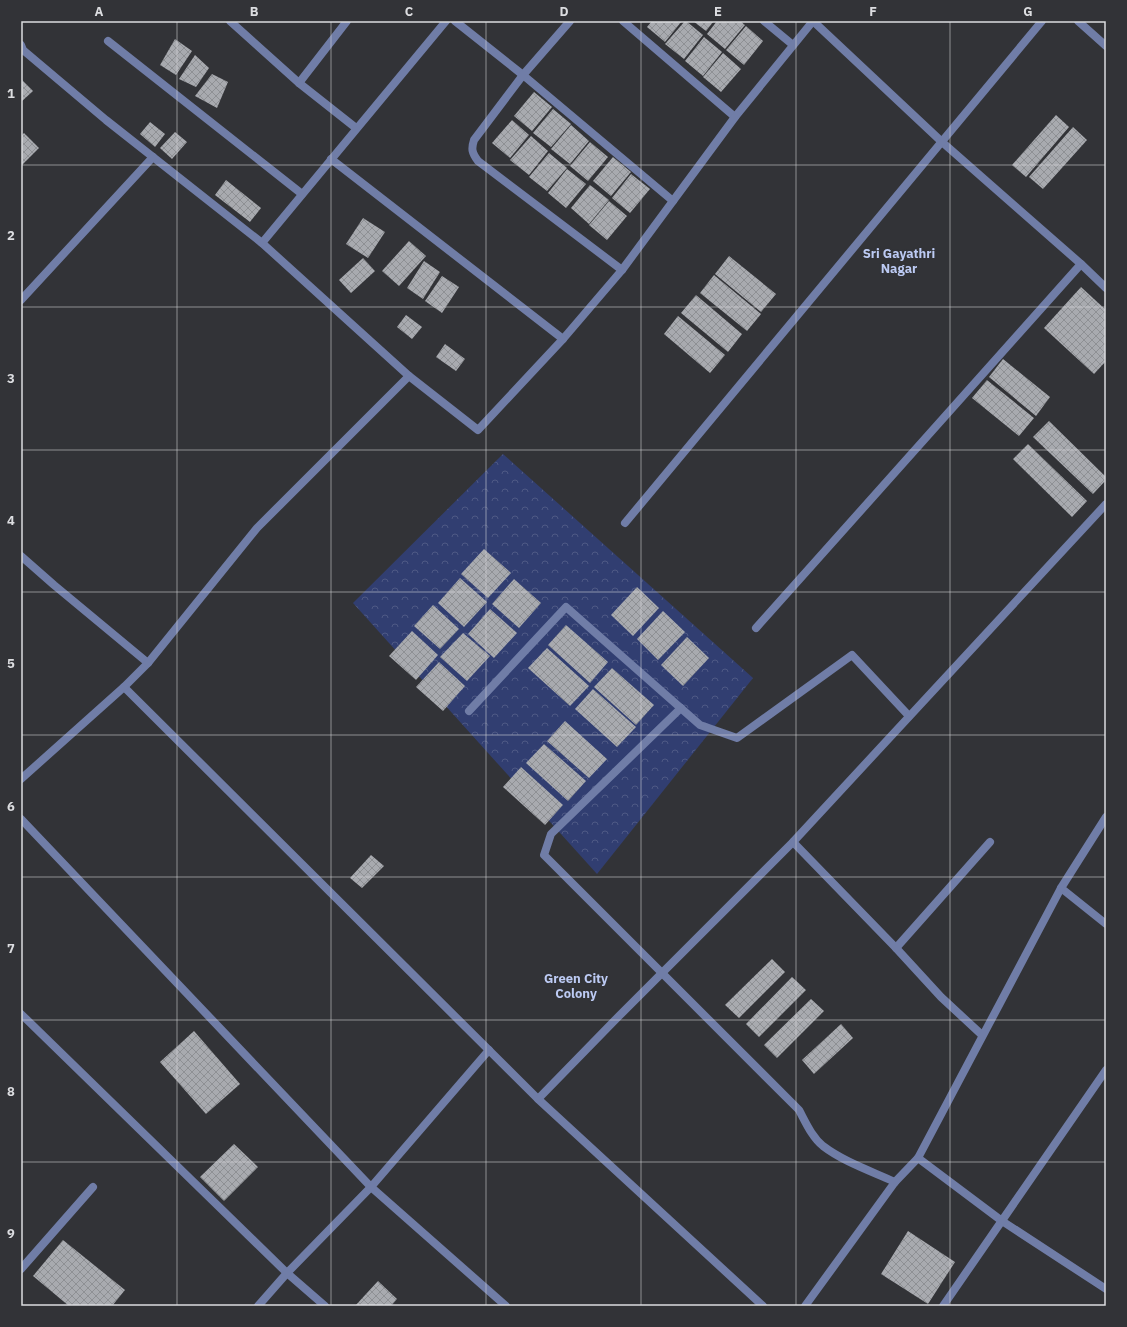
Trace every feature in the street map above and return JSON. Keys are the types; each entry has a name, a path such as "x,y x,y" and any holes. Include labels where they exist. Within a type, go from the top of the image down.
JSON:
{"street":[{"path":"231,21 299,83 356,128"},
{"path":"299,83 347,21"},
{"path":"262,242 446,21"},
{"path":"455,21 523,75 673,201"},
{"path":"570,21 523,75 474,140 471,147 473,154 478,161 622,270"},
{"path":"623,21 734,117"},
{"path":"764,21 793,45"},
{"path":"22,49 106,120 262,242 409,376 478,430 563,339 622,270 734,117 813,21 942,142 1081,264 1106,288"},
{"path":"625,523 1042,21"},
{"path":"1078,21 1106,46"},
{"path":"108,41 302,194"},
{"path":"21,300 153,157"},
{"path":"331,159 563,339"},
{"path":"756,628 1081,264"},
{"path":"21,779 124,687 148,663 257,528 409,376"},
{"path":"538,1099 662,972 793,842 1106,504"},
{"path":"21,556 148,663"},
{"path":"470,711 566,607 700,724 737,738 852,656 909,716"},
{"path":"124,687 538,1099 763,1306"},
{"path":"681,708 551,834 544,855 799,1110 809,1130 822,1145 845,1160 895,1182"},
{"path":"805,1306 895,1182 918,1158 1061,888 1106,817"},
{"path":"21,819 371,1187 506,1306"},
{"path":"793,842 896,948 941,997 982,1035"},
{"path":"896,948 990,842"},
{"path":"1061,888 1106,924"},
{"path":"21,1014 287,1273 325,1306"},
{"path":"258,1306 287,1273 371,1187 489,1050"},
{"path":"943,1306 1106,1070"},
{"path":"918,1158 1002,1220 1106,1289"},
{"path":"21,1269 93,1187"}],"green space":[{"path":"503,454 753,678 597,874 353,603"}],"building":[{"path":"652,21 682,21 665,42 647,27"},
{"path":"685,21 703,35 684,59 665,44"},
{"path":"693,21 714,21 706,31"},
{"path":"717,21 740,21 745,25 725,49 707,34"},
{"path":"746,26 763,41 744,65 726,50"},
{"path":"704,37 722,52 703,76 685,61"},
{"path":"175,39 192,51 176,75 160,65"},
{"path":"723,53 741,69 721,92 703,77"},
{"path":"195,55 209,68 196,87 179,79"},
{"path":"212,74 228,82 217,108 195,96"},
{"path":"21,79 33,91 21,102"},
{"path":"534,92 552,107 532,131 514,116"},
{"path":"553,109 571,124 551,147 533,133"},
{"path":"1056,115 1069,127 1026,177 1012,165"},
{"path":"512,120 529,135 510,158 492,143"},
{"path":"150,122 165,134 155,147 140,134"},
{"path":"571,125 589,141 570,164 551,149"},
{"path":"1073,127 1087,140 1043,189 1029,177"},
{"path":"175,132 187,142 172,159 160,148"},
{"path":"24,133 39,148 21,166 21,136"},
{"path":"531,136 548,151 529,175 510,160"},
{"path":"590,142 608,157 588,181 570,166"},
{"path":"549,153 567,168 547,191 529,177"},
{"path":"613,157 631,172 611,196 593,181"},
{"path":"567,169 586,184 566,208 548,193"},
{"path":"631,174 650,189 630,213 612,198"},
{"path":"226,180 261,208 250,222 215,195"},
{"path":"590,185 609,200 589,224 571,208"},
{"path":"609,201 627,216 607,240 589,225"},
{"path":"363,218 385,232 368,258 346,244"},
{"path":"409,241 426,256 399,286 382,271"},
{"path":"729,256 776,294 761,312 715,274"},
{"path":"363,258 375,271 351,293 339,280"},
{"path":"424,261 440,272 423,299 407,288"},
{"path":"714,275 761,314 747,331 700,293"},
{"path":"442,276 459,287 442,313 425,301"},
{"path":"1081,287 1106,310 1106,361 1094,374 1044,328"},
{"path":"696,295 742,334 728,352 681,313"},
{"path":"406,315 422,327 412,339 397,327"},
{"path":"678,316 725,355 710,373 664,334"},
{"path":"445,344 465,359 456,371 436,357"},
{"path":"1003,359 1050,397 1036,416 989,377"},
{"path":"987,380 1034,418 1019,436 972,398"},
{"path":"1049,421 1106,477 1106,480 1093,494 1033,437"},
{"path":"1028,444 1087,501 1072,517 1013,459"},
{"path":"484,549 511,573 488,598 461,574"},
{"path":"460,578 487,602 464,627 438,603"},
{"path":"514,579 541,603 519,628 492,604"},
{"path":"637,587 659,608 633,636 611,615"},
{"path":"433,605 459,629 440,649 414,626"},
{"path":"490,609 517,633 494,658 468,634"},
{"path":"663,611 685,632 658,660 637,639"},
{"path":"566,625 608,662 590,683 548,645"},
{"path":"412,631 438,655 416,680 389,656"},
{"path":"463,633 490,656 467,681 440,657"},
{"path":"687,637 709,658 683,686 661,665"},
{"path":"547,648 589,686 570,706 528,668"},
{"path":"439,662 465,686 443,711 416,687"},
{"path":"612,668 654,705 636,725 594,687"},
{"path":"593,689 636,727 617,747 575,709"},
{"path":"565,721 607,759 589,778 547,741"},
{"path":"544,744 586,781 568,801 526,763"},
{"path":"521,767 563,805 545,825 503,787"},
{"path":"371,855 384,866 362,888 350,878"},
{"path":"772,959 785,972 739,1018 725,1005"},
{"path":"792,977 806,990 759,1037 746,1024"},
{"path":"811,999 824,1011 777,1058 764,1045"},
{"path":"841,1024 853,1038 814,1074 802,1060"},
{"path":"194,1031 240,1084 206,1114 160,1062"},
{"path":"234,1144 258,1167 224,1201 200,1177"},
{"path":"908,1231 955,1262 928,1304 881,1274"},
{"path":"63,1240 125,1290 112,1306 69,1306 33,1276"},
{"path":"378,1281 397,1299 391,1306 355,1306"}],"district":[{"name":"Sri Gayathri Nagar","path":"899,260"},
{"name":"Green City Colony","path":"576,986"}]}
